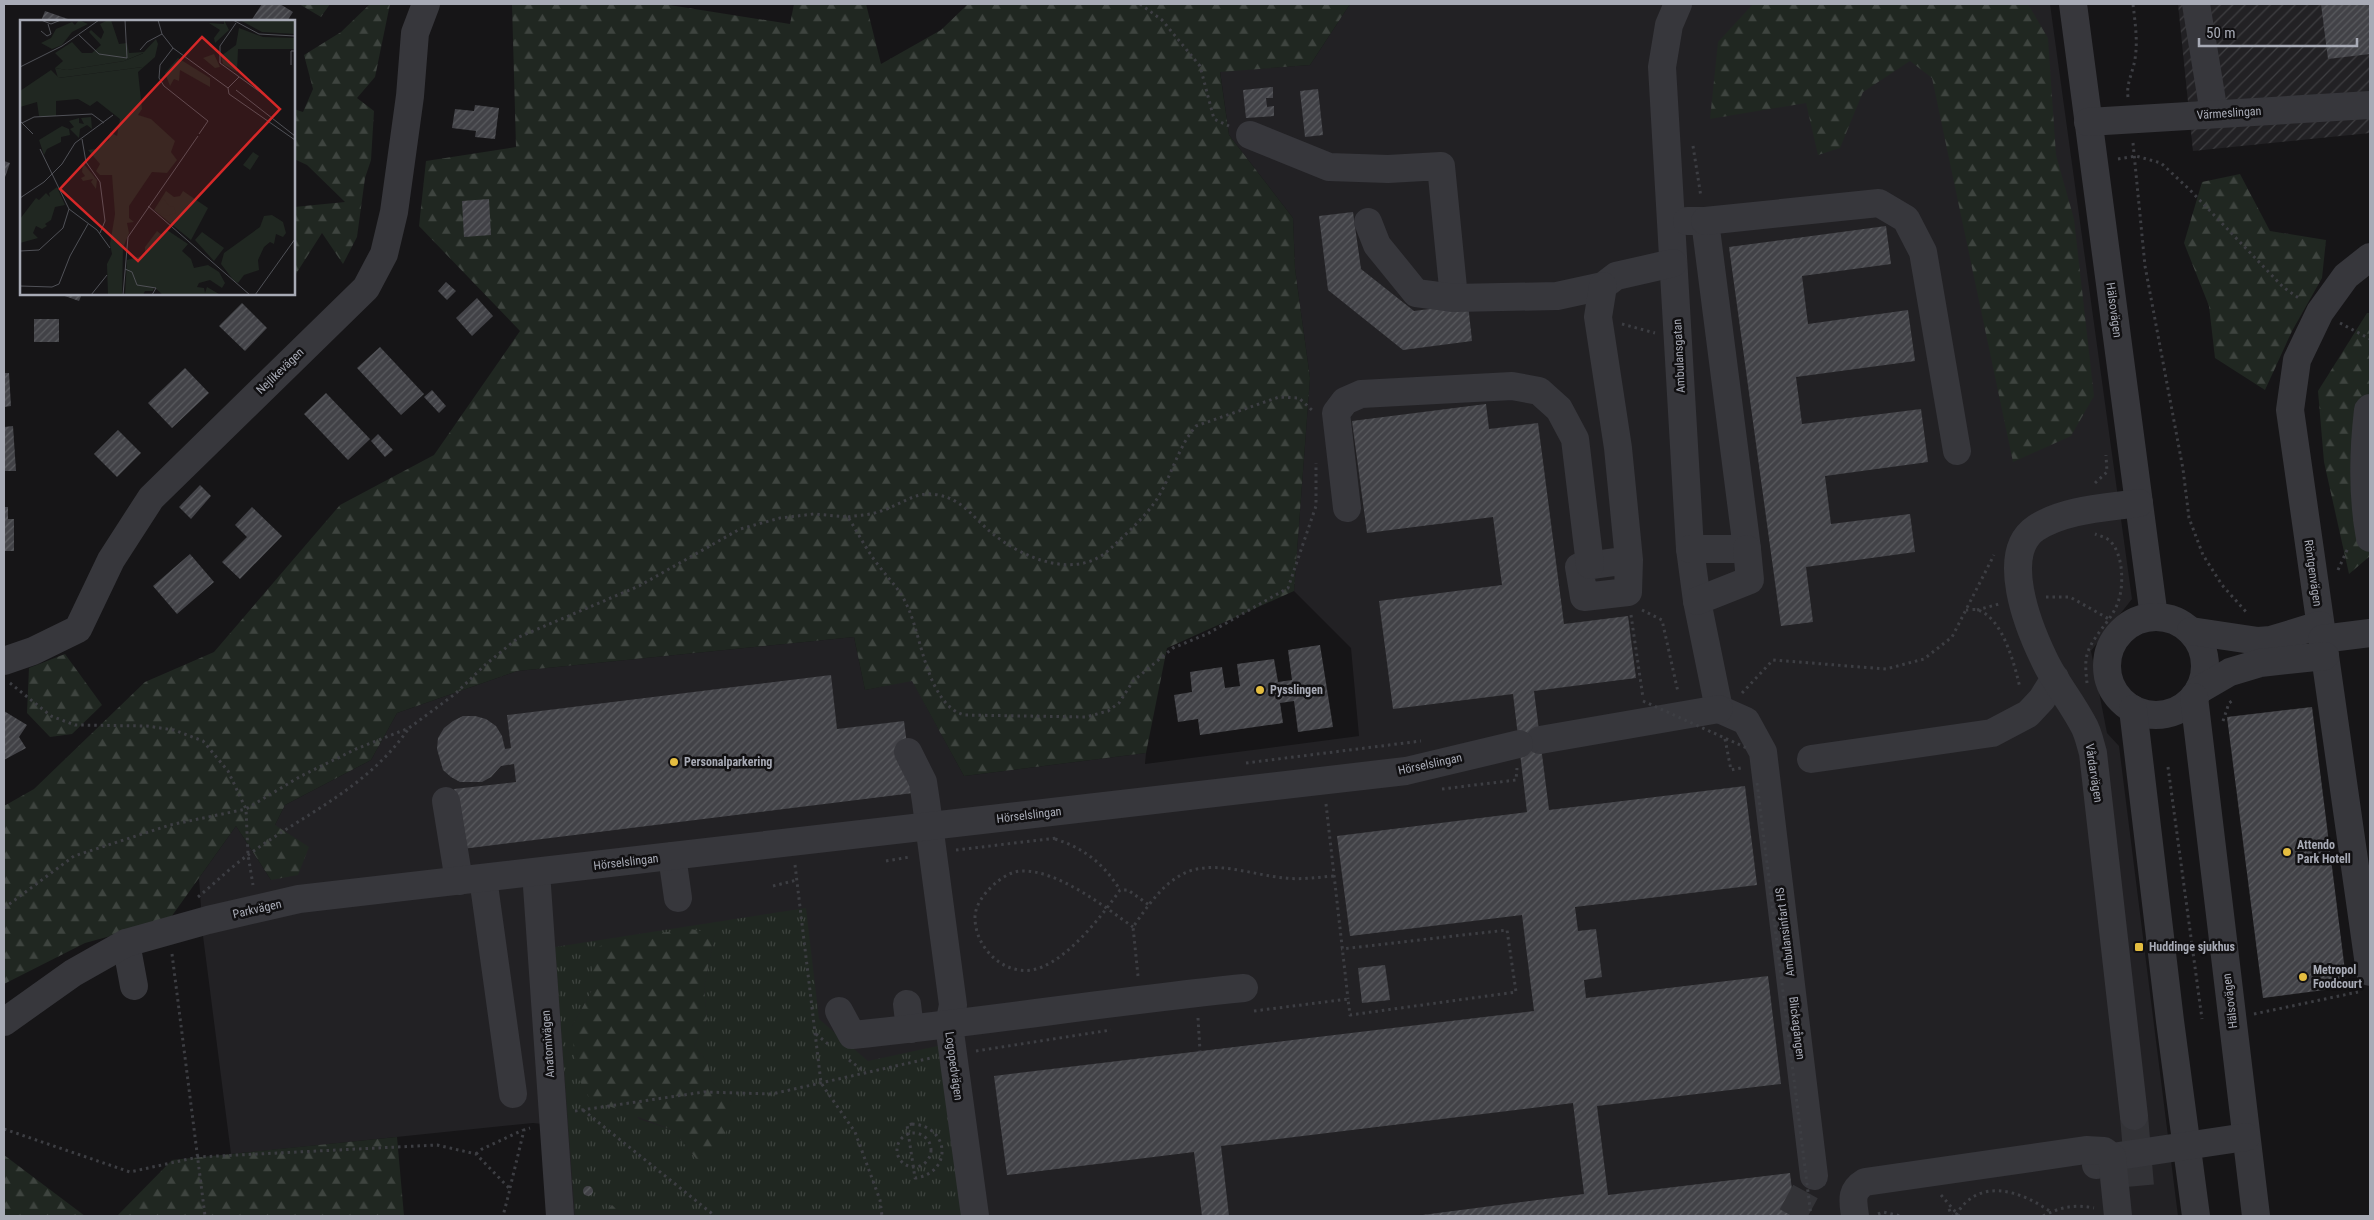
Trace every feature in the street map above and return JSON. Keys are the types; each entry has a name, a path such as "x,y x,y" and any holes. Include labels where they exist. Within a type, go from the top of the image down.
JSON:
{"street":[{"name":"Nejlikevägen","path":"4,661 33,651 78,629 112,560 151,498 366,288 384,254 394,212 410,96 416,33 426,4"},
{"name":"Ambulansgatan","path":"1678,4 1669,26 1662,67 1673,263 1690,549 1697,601 1719,709"},
{"name":"Hälsovägen","path":"2073,4 2154,617"},
{"path":"2196,4 2214,113"},
{"name":"Värmeslingan","path":"2088,122 2130,121 2214,113 2370,104"},
{"path":"1250,135 1329,167 1388,169 1441,166 1454,298"},
{"path":"1671,221 1705,221 1879,203 1906,219 1923,252 1957,450"},
{"path":"1697,601 1750,580 1705,221"},
{"path":"1368,222 1377,245 1416,294 1454,298 1557,296 1603,286 1616,276 1673,263"},
{"name":"Röntgenvägen","path":"2367,981 2366,921 2322,640 2290,410 2297,360 2320,312 2346,276 2370,257"},
{"path":"1603,286 1598,317 1618,448 1628,560 1629,597 1584,597 1579,567 1628,560"},
{"path":"1347,508 1336,413 1345,401 1360,394 1512,386 1539,391 1559,409 1575,438 1590,565"},
{"path":"2370,408 2368,410 2364,445 2364,508 2370,538"},
{"name":"Vårdarvägen","path":"2134,1116 2093,752 2084,726 2044,659 2027,616 2018,582 2017,561 2022,543 2036,529 2061,517 2139,504"},
{"path":"1690,549 1747,549"},
{"path":"2197,693 2205,675 2205,659 2200,644 2191,631 2174,620 2154,617 2140,620 2127,626 2117,636 2110,648 2107,662 2108,676 2113,690 2122,701 2133,709 2146,714 2159,715 2172,712 2230,672 2322,640"},
{"path":"2191,631 2258,641 2322,640 2370,633"},
{"path":"1811,759 1992,733 2028,714 2042,699 2055,678"},
{"name":"Hälsovägen","path":"2197,693 2202,763 2244,1015 2246,1137 2256,1216"},
{"name":"Hörselslingan","path":"536,872 1406,771 1529,742 1719,709"},
{"name":"Ambulansinfart HS","path":"1719,709 1746,721 1763,752 1814,1176"},
{"path":"2133,709 2170,1021 2196,1216"},
{"name":"Logopedvägen","path":"908,752 923,782 953,1005 949,1025 975,1216"},
{"path":"446,801 471,879 513,1094"},
{"path":"672,856 678,898"},
{"name":"Parkvägen","path":"4,1022 73,973 126,942 299,899 536,872"},
{"name":"Anatomivägen","path":"536,872 560,1216"},
{"path":"126,942 134,986"},
{"path":"839,1011 852,1035 909,1017 949,1025 1141,998 1244,1000"},
{"path":"1954,1196 2092,1167 2112,1157 2246,1137"},
{"path":"1855,1216 1852,1195 1856,1187 1865,1182 2086,1150 2104,1151 2112,1157 2118,1215"}],"path":[{"path":"1140,4 1162,20 1200,66 1214,119 1250,135"},
{"path":"2127,90 2135,59 2136,41 2133,4"},
{"path":"2251,618 2222,585 2202,555 2189,518 2181,459 2145,266 2136,156 2161,163 2190,190 2283,287 2320,312 2370,339"},
{"path":"1598,317 1678,339"},
{"path":"4,908 74,856 170,825 246,809 301,776 348,753 409,728 455,694 484,665 519,637 639,586 740,529 780,518 814,514 848,517 882,511 912,496 936,494 956,499 991,532 1014,550 1035,559 1064,565 1087,563 1108,552 1154,503 1171,474 1188,435 1196,426 1280,397 1299,398 1315,413"},
{"path":"2092,484 2099,481 2107,472 2106,452"},
{"path":"848,517 879,566 898,588 910,610 928,670 945,702 953,712 964,715 1086,717 1108,711 1119,703 1133,681 1173,648 1207,634 1288,588 1316,506 1316,460"},
{"path":"2081,513 2084,534 2108,539 2116,548 2121,572 2120,599 2088,650 2085,668 2088,690"},
{"path":"1719,709 1747,690 1773,660 1886,669 1924,659 1952,636 1998,547"},
{"path":"1629,597 1643,701 1749,749"},
{"path":"1629,597 1662,620 1683,715"},
{"path":"1965,610 1977,610 1988,617 2006,639 2028,714"},
{"path":"4,679 31,698 50,716 75,725 147,726 174,730 203,741 228,771 246,809 248,855 257,909"},
{"path":"2223,727 2222,719 2229,703 2236,698"},
{"path":"196,898 248,855 341,796 378,766 395,748 409,728"},
{"path":"1726,743 1731,770 1742,768 1740,760"},
{"path":"1737,744 1739,752"},
{"path":"2140,771 2202,763"},
{"path":"2168,767 2202,1019"},
{"name":"Blickagången","path":"1757,783 1811,1216"},
{"path":"1326,804 1335,876 1342,948 1350,1016 1516,992 1507,930 1342,948"},
{"path":"1052,838 1090,856 1109,872 1120,890"},
{"path":"792,842 821,1082 856,1132 880,1200 882,1216"},
{"path":"1141,998 1133,927 1149,905 1176,877 1195,869 1224,868 1287,878 1335,876"},
{"path":"1120,890 1107,909 1057,958 1042,967 1022,971 1010,969 993,957 979,934 975,915 984,895 994,885 1012,873 1022,871 1047,876 1059,881 1107,909 1133,927"},
{"path":"773,886 797,880"},
{"path":"1120,890 1128,890 1149,905"},
{"path":"169,930 205,1216"},
{"path":"2170,1021 2244,1015 2367,981"},
{"path":"1244,1000 1348,999"},
{"path":"2244,1015 2256,1004"},
{"path":"2244,1015 2258,1023"},
{"path":"1189,1019 1207,1017"},
{"path":"1198,1018 1200,1051"},
{"path":"566,1112 704,1092 772,1094 953,1054 1116,1029"},
{"path":"582,1110 715,1216"},
{"path":"920,1124 935,1132 942,1147 939,1164 927,1175 915,1178 914,1167 907,1125 920,1124"},
{"path":"476,1154 482,1149 530,1128"},
{"path":"4,1129 130,1172 198,1157 437,1145 476,1154 510,1188"},
{"path":"503,1216 524,1130"},
{"path":"908,1135 922,1136 930,1144 931,1150 927,1160 914,1167 902,1162 898,1152 900,1142 908,1135"},
{"path":"1956,1215 1964,1202 1977,1195 2007,1190 2051,1212"},
{"path":"1952,1216 1954,1196"},
{"path":"2043,1216 2072,1206 2086,1206 2118,1215"},
{"path":"1871,1216 1883,1212 1901,1216"}],"shaded area":[{"path":"1350,4 2050,4 2132,599 2091,651 2107,733 2119,746 2178,1216 567,1216 561,1126 533,1123 231,1154 203,936 199,878 236,826 271,880 275,825 285,805 371,760 397,713 517,671 854,637 865,690 912,680 964,776 1146,753 1145,764 1359,736 1351,648 1294,591 1310,378 1295,269 1293,218 1229,135 1220,71 1310,65"},
{"path":"2178,4 2370,4 2370,133 2193,151"}],"green space":[{"path":"299,4 330,4 321,17"},
{"path":"370,4 390,4 375,77 357,98 374,111 371,160 365,178 357,237 343,264 322,233 295,275 295,207 345,202 307,165 295,159 295,109 303,112 313,89 304,55 341,32"},
{"path":"512,4 663,4 790,24 794,4 866,4 881,64 941,30 968,4 1350,4 1310,65 1220,72 1229,135 1293,218 1295,269 1310,378 1294,591 1167,648 1146,753 964,776 912,681 865,690 854,637 517,671 397,713 371,760 285,805 275,825 309,847 298,875 271,880 236,826 169,920 85,943 4,984 4,806 34,789 145,682 214,652 340,505 434,455 520,331 419,226 426,161 516,147"},
{"path":"1753,4 2028,4 2048,38 2056,155 2074,219 2094,396 2071,436 2013,462 1932,78 1910,61 1863,92 1840,148 1818,155 1806,103 1710,119 1718,42"},
{"path":"2240,174 2270,231 2326,240 2322,278 2292,331 2265,390 2215,358 2209,306 2184,243 2202,182"},
{"path":"2367,313 2370,313 2370,556 2349,574 2324,462 2318,391"},
{"path":"65,654 102,705 72,734 50,737 27,713 29,668"},
{"path":"806,908 819,1019 868,1061 942,1045 966,1216 624,1216 612,1205 602,1216 575,1216 555,947","holes":["715,934 704,987 707,1019 694,1046 707,1061 712,1082 732,1102 698,1161 673,1130 639,1119 571,1028 595,985"]},
{"path":"691,929 715,934 704,987 707,1019 694,1046 707,1061 712,1082 732,1102 727,1130 714,1155 698,1161 673,1130 590,1099 578,1078 571,1028 595,985 589,953 612,939"},
{"path":"397,1137 404,1216 117,1216 172,1160"},
{"path":"4,1155 85,1216 4,1216"},
{"path":"612,1205 624,1216 602,1216"}],"building":[{"path":"262,4 280,4 293,12 288,20 252,20"},
{"path":"2321,4 2370,4 2370,54 2328,59"},
{"path":"45,11 68,19 68,20 41,20"},
{"path":"1273,87 1273,98 1266,98 1267,107 1274,106 1274,116 1246,118 1243,90"},
{"path":"1318,89 1323,135 1305,137 1300,91"},
{"path":"475,105 499,108 495,139 475,137 476,131 452,128 455,109 474,111"},
{"path":"4,161 10,163 4,180"},
{"path":"489,199 491,235 464,237 462,201"},
{"path":"1353,212 1361,269 1414,311 1468,304 1472,341 1403,350 1328,290 1319,216"},
{"path":"1886,226 1891,264 1802,276 1808,324 1908,310 1915,361 1796,377 1802,424 1921,409 1928,462 1825,476 1831,524 1910,514 1915,552 1806,567 1813,622 1781,626 1729,247"},
{"path":"446,282 456,291 447,300 438,291"},
{"path":"62,295 82,295 79,301"},
{"path":"477,298 493,316 472,336 456,318"},
{"path":"242,303 267,328 245,351 219,326"},
{"path":"34,319 59,319 59,342 34,342"},
{"path":"380,347 424,394 401,415 357,368"},
{"path":"185,368 209,393 172,428 148,403"},
{"path":"4,373 9,373 11,406 4,407"},
{"path":"432,390 446,406 439,413 424,397"},
{"path":"326,393 370,439 348,460 304,414"},
{"path":"1486,404 1489,429 1538,423 1564,624 1628,616 1636,678 1534,691 1549,810 1745,786 1757,885 1575,907 1578,931 1596,929 1602,977 1584,980 1586,998 1768,976 1781,1084 1597,1106 1608,1195 1790,1173 1795,1216 1415,1216 1584,1194 1573,1103 1221,1146 1229,1216 1202,1216 1194,1152 1007,1175 994,1076 1534,1011 1522,915 1350,936 1337,836 1527,812 1513,694 1393,709 1379,601 1502,585 1493,517 1367,533 1352,421"},
{"path":"13,426 16,471 4,471 4,427"},
{"path":"118,430 141,453 117,477 94,454"},
{"path":"378,434 393,450 385,457 371,441"},
{"path":"200,485 211,496 191,519 179,507"},
{"path":"4,507 8,507 8,519 14,519 14,551 4,551"},
{"path":"252,507 282,536 240,579 222,562 247,537 235,525"},
{"path":"190,554 214,582 177,614 153,586"},
{"name":"Pysslingen","path":"1320,645 1333,727 1298,732 1294,701 1280,703 1283,723 1200,735 1198,719 1178,722 1174,695 1192,692 1190,672 1222,667 1225,688 1240,686 1237,664 1274,659 1278,682 1292,680 1288,650"},
{"name":"Personalparkering","path":"831,675 837,729 904,721 913,793 462,849 454,789 516,782 514,764 501,766 491,777 482,782 460,782 443,770 437,749 438,738 444,728 463,716 475,716 486,719 496,726 502,736 505,749 511,748 507,715"},
{"name":"Attendo Park Hotell","path":"2312,707 2347,987 2263,998 2227,717"},
{"path":"4,711 27,725 19,737 26,748 4,760"},
{"path":"1385,965 1390,1000 1362,1003 1358,968"},
{"path":"588,1186 593,1191 588,1196 583,1191"}],"tunnel":[{"path":"2134,1116 2141,1198"},
{"path":"1792,1216 1814,1176"}],"place":[{"name":"Pysslingen","path":"1260,690"},
{"name":"Personalparkering","path":"674,762"},
{"name":"Attendo Park Hotell","path":"2287,852"},
{"name":"Huddinge sjukhus","path":"2139,947"},
{"name":"Metropol Foodcourt","path":"2303,977"}]}
